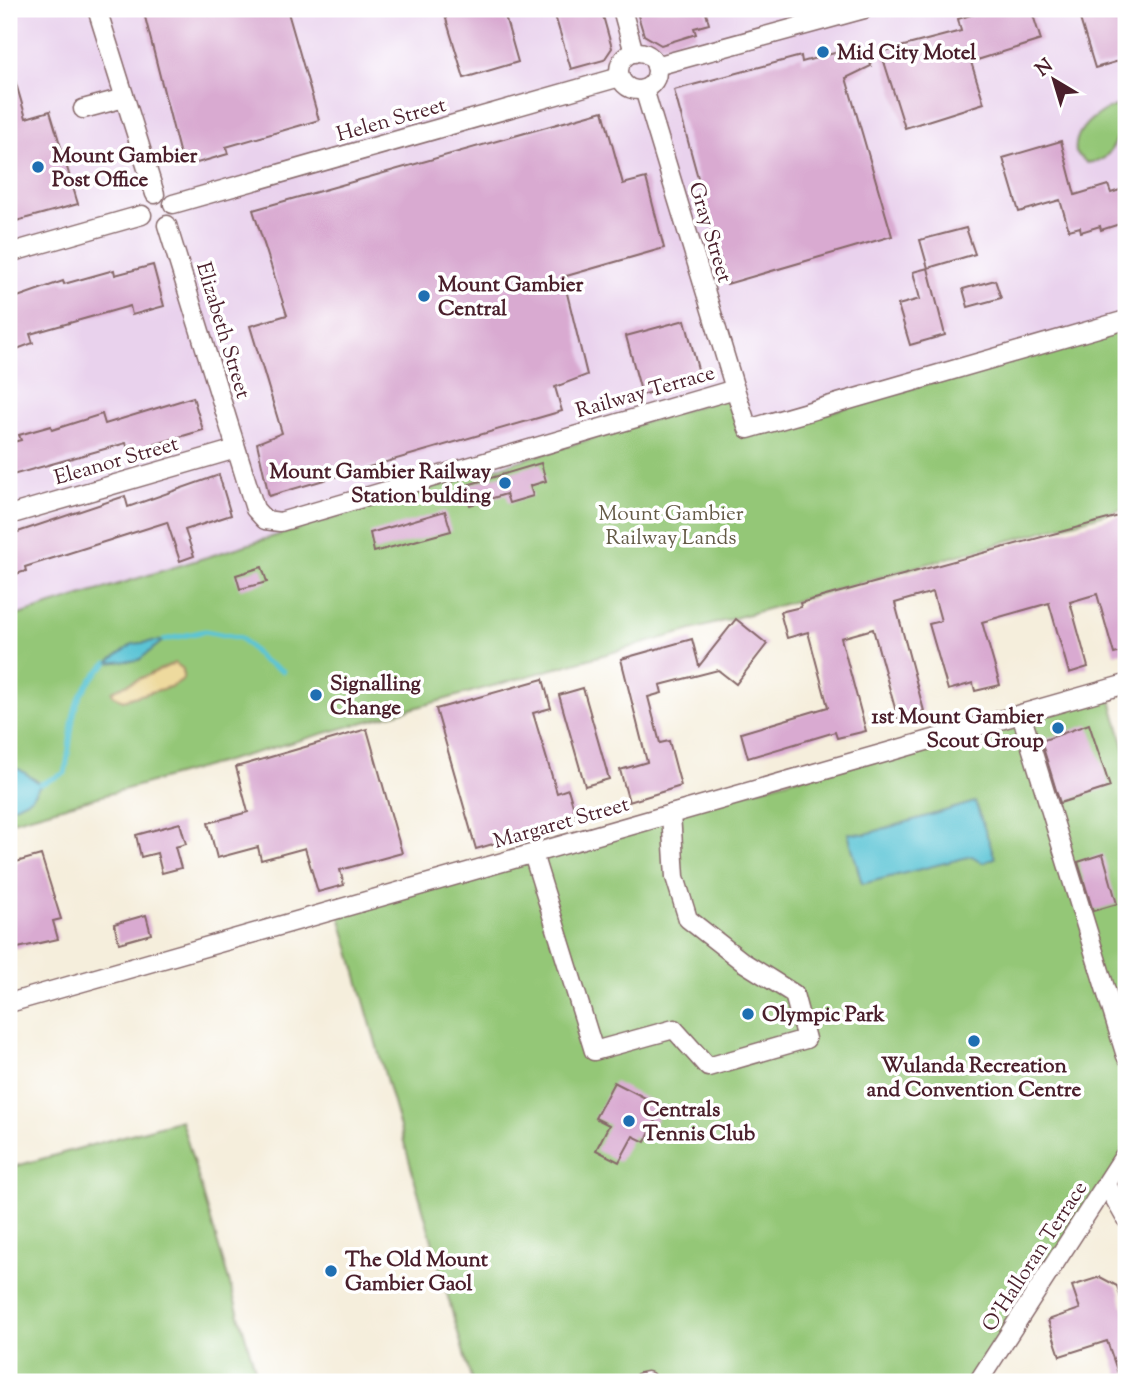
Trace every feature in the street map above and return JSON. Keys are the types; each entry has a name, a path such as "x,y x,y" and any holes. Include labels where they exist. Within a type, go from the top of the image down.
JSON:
{"street":[{"path":"97,9 155,194"},
{"path":"622,9 634,53"},
{"path":"656,66 864,9"},
{"path":"634,53 650,57 656,66 656,78 644,89 627,86 620,77 624,60 634,53"},
{"name":"Helen Street","path":"173,204 620,77"},
{"name":"Gray Street","path":"644,89 734,389"},
{"path":"83,109 124,98"},
{"path":"155,194 166,196 173,204 174,214 167,225 152,226 142,215 143,204 155,194"},
{"path":"9,253 142,215"},
{"name":"Elizabeth Street","path":"167,225 236,449"},
{"name":"Railway Terrace","path":"236,449 255,509 265,520 280,522 734,389 748,429 1126,320"},
{"name":"Eleanor Street","path":"9,515 236,449"},
{"name":"Margaret Street","path":"9,1003 1126,684"},
{"path":"1021,714 1126,1056"},
{"path":"533,853 594,1051 674,1029 708,1067 806,1039 794,994 743,961 688,919 675,877 671,814"},
{"name":"O'Halloran Terrace","path":"978,1382 1126,1153"},
{"path":"1107,1185 1126,1219"}],"shaded area":[{"path":"9,9 1126,9 1126,322 744,437 730,396 9,618"}],"green space":[{"path":"1126,104 1122,125 1112,147 1102,159 1087,163 1076,153 1076,144 1084,127 1108,109"},
{"name":"Mount Gambier Railway Lands","path":"1126,326 1126,508 9,822 9,618 730,396 744,437"},
{"name":"Olympic Park","path":"1108,689 1126,754 1126,1153 978,1382 472,1382 338,909"},
{"path":"181,1120 259,1382 9,1382 9,1168"}],"sand":[{"path":"175,663 183,669 183,679 173,686 123,700 113,695 112,691"}],"water":[{"path":"164,640 139,660 107,663 133,644"},
{"path":"9,769 19,769 41,784 31,798 9,809"},
{"path":"975,802 995,858 983,863 972,856 862,884 848,833 866,834"}],"building":[{"path":"143,9 287,9 319,120 226,147 228,154 183,167"},
{"path":"443,9 503,9 518,62 464,78"},
{"path":"553,9 601,9 612,48 604,60 571,69"},
{"path":"636,9 705,9 709,24 694,28 696,34 661,45 644,35"},
{"path":"990,9 1031,9 1041,40 971,62 984,103 905,128 881,52 961,31 958,19"},
{"path":"1077,9 1126,9 1126,59 1095,68"},
{"path":"849,49 867,50 871,66 846,78 892,236 727,284 674,90 801,56 802,62"},
{"name":"Mount Gambier Post Office","path":"13,73 26,118 50,111 78,204 9,223 9,74"},
{"name":"Mount Gambier Central","path":"603,111 623,184 646,178 664,248 563,277 587,375 555,387 562,411 269,496 257,443 282,433 250,326 287,315 253,210"},
{"path":"1061,141 1075,195 1108,185 1111,193 1126,188 1126,222 1101,230 1100,226 1081,232 1080,227 1069,230 1060,200 1019,212 1003,158"},
{"path":"966,228 975,254 928,268 920,240"},
{"path":"153,265 164,306 132,315 130,306 30,334 33,343 9,352 9,300 63,281 64,284 114,270 115,275"},
{"path":"928,268 945,335 910,345 898,305 920,299 913,272"},
{"path":"995,280 1001,298 968,307 963,289"},
{"path":"685,320 700,377 642,395 626,336"},
{"path":"193,397 203,430 129,452 126,443 9,476 9,443 21,440 19,435 51,426 52,430 102,414 105,424"},
{"name":"Mount Gambier Railway Station bulding","path":"541,463 546,481 530,486 533,496 509,503 506,494 470,505 464,486"},
{"path":"219,475 231,515 185,530 194,556 180,561 167,522 25,567 26,571 9,576 9,535 125,496 128,507"},
{"path":"445,511 451,531 374,552 370,533"},
{"path":"1126,514 1126,595 1121,596 1126,615 1126,651 1114,654 1097,594 1070,602 1088,667 1069,673 1049,603 982,622 1000,685 975,691 973,683 948,690 929,624 941,621 933,592 895,603 924,711 898,719 873,629 841,638 866,731 837,738 835,732 748,758 741,733 828,707 808,632 787,638 780,612 801,607 800,603"},
{"path":"262,567 267,582 240,589 236,575"},
{"path":"736,619 767,644 736,684 718,670 660,685 662,693 648,697 660,743 669,741 681,786 629,802 620,770 647,762 621,659 692,639 699,666"},
{"path":"543,679 551,708 533,713 557,793 568,789 577,819 476,849 436,709"},
{"path":"583,688 609,779 585,786 559,695"},
{"name":"1st Mount Gambier Scout Group","path":"1089,724 1110,787 1060,803 1041,741"},
{"path":"367,729 402,853 340,870 344,885 318,892 305,848 261,860 258,847 217,858 208,823 248,812 236,767"},
{"path":"180,823 186,844 175,847 181,868 162,873 157,853 141,857 136,835"},
{"path":"1103,854 1117,904 1093,911 1078,862"},
{"path":"41,855 61,919 53,921 58,939 9,950 9,864"},
{"path":"146,915 151,934 119,943 114,924"},
{"name":"Centrals Tennis Club","path":"614,1082 663,1107 645,1142 633,1136 619,1162 596,1150 609,1125 595,1118"},
{"path":"1100,1277 1117,1286 1126,1314 1126,1382 1121,1382 1107,1341 1060,1356 1048,1320 1080,1309 1072,1286"}],"waterway":[{"path":"164,640 205,631 241,638 263,661 283,671"},
{"path":"41,784 65,773 78,701 93,677 107,663"}],"place":[{"name":"Mid City Motel","path":"823,52"},
{"name":"Mount Gambier Post Office","path":"38,167"},
{"name":"Mount Gambier Central","path":"424,296"},
{"name":"Mount Gambier Railway Station bulding","path":"505,483"},
{"name":"Signalling Change","path":"316,695"},
{"name":"1st Mount Gambier Scout Group","path":"1058,728"},
{"name":"Olympic Park","path":"748,1014"},
{"name":"Wulanda Recreation and Convention Centre","path":"974,1041"},
{"name":"Centrals Tennis Club","path":"629,1121"},
{"name":"The Old Mount Gambier Gaol","path":"331,1271"}]}
